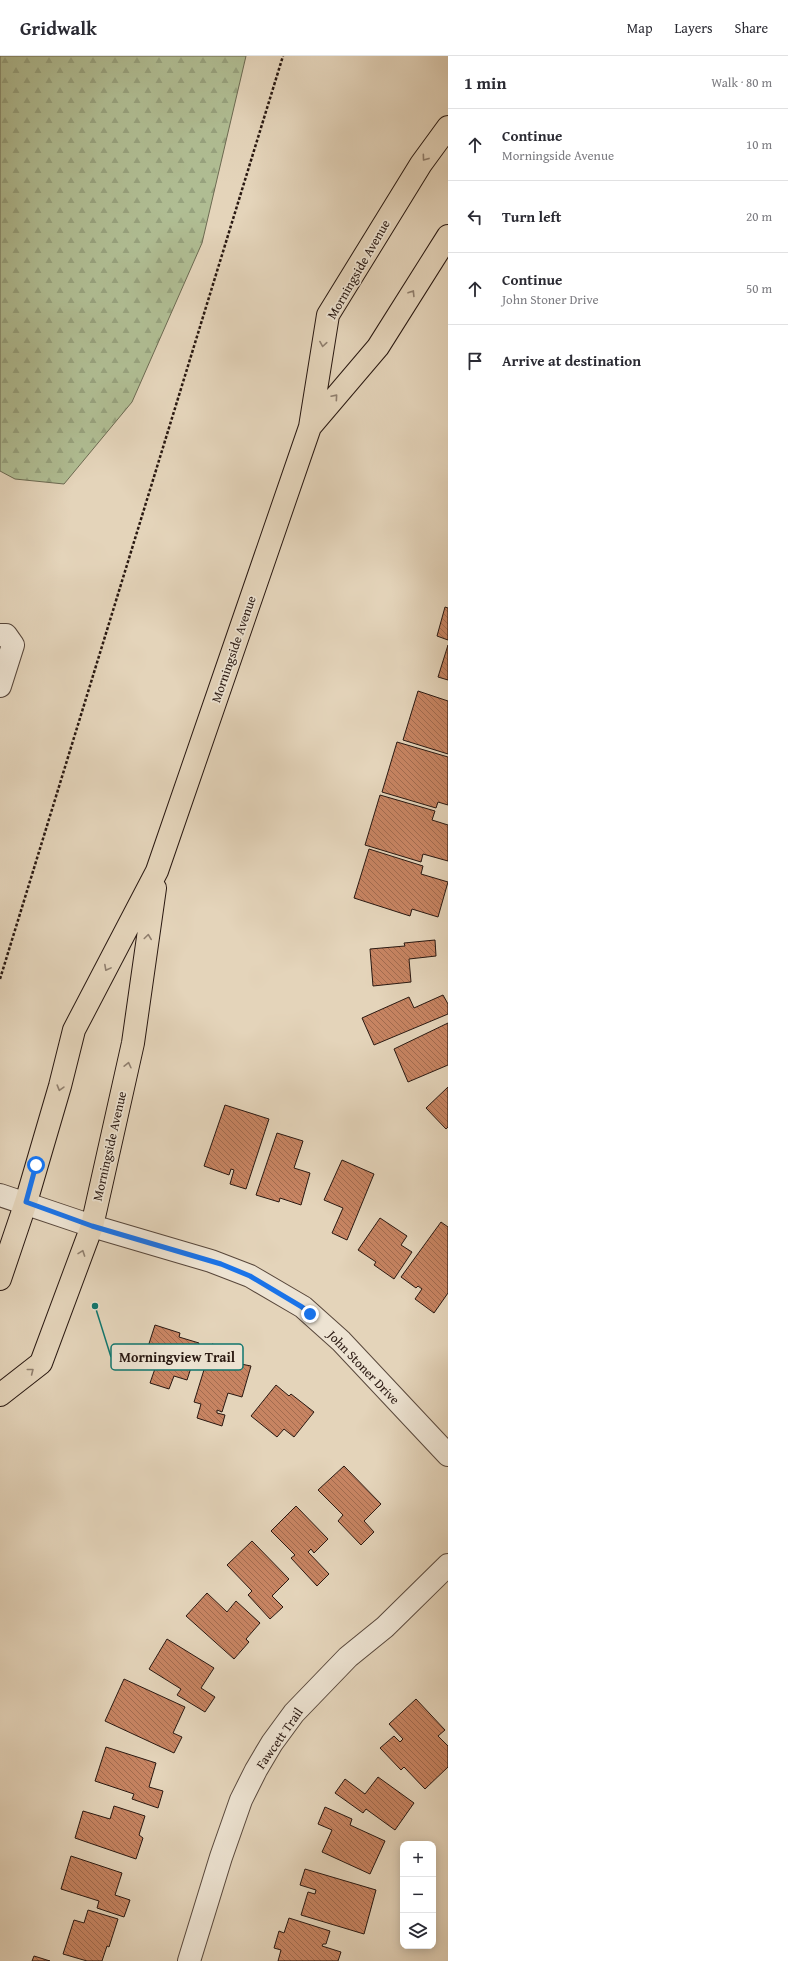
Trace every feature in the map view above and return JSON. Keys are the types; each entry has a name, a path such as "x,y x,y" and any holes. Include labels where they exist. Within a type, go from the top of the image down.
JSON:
{"main road":[{"name":"Morningside Avenue","path":"0,1279 26,1202 60,1086 74,1030 157,871 310,427 328,315 421,164 448,127"},
{"name":"Morningside Avenue","path":"310,427 378,347 448,236"},
{"name":"Morningside Avenue","path":"0,1395 41,1363 92,1226 132,1043 157,871"}],"street":[{"path":"0,686 13,645 3,635"},
{"name":"John Stoner Drive","path":"0,1195 26,1202 92,1226 211,1261 250,1276 302,1307 341,1341 448,1455"},
{"name":"Fawcett Trail","path":"189,1961 221,1857 241,1800 272,1743 294,1713 348,1657 385,1627 448,1565"}],"path":[{"path":"0,979 282,56"}],"green space":[{"path":"0,56 246,56 202,243 132,402 64,484 15,479 0,471"}],"building":[{"path":"445,607 448,608 448,640 437,636"},
{"path":"448,645 448,680 438,677"},
{"path":"418,691 448,701 448,754 403,740"},
{"path":"397,742 448,757 448,805 438,802 436,808 382,792"},
{"path":"380,795 435,811 432,820 448,825 448,861 423,854 421,862 365,845"},
{"path":"369,849 423,866 421,874 448,882 438,917 412,909 410,916 354,898"},
{"path":"435,940 436,956 409,959 411,982 373,986 370,949 405,946 404,943"},
{"path":"443,995 448,1004 448,1014 374,1045 362,1018 409,997 414,1008"},
{"path":"448,1023 448,1065 408,1082 394,1049"},
{"path":"448,1087 448,1127 446,1129 426,1108"},
{"path":"225,1105 269,1119 246,1189 230,1184 234,1170 231,1169 229,1175 204,1166"},
{"path":"277,1133 303,1141 294,1168 310,1173 301,1205 280,1198 279,1202 256,1195"},
{"path":"342,1160 374,1174 347,1240 332,1233 343,1208 324,1200"},
{"path":"380,1218 407,1236 401,1245 412,1252 394,1279 374,1265 376,1262 358,1250"},
{"path":"441,1222 448,1227 448,1293 434,1313 415,1299 422,1289 418,1286 416,1288 401,1277"},
{"path":"155,1325 180,1333 179,1337 199,1343 187,1380 174,1376 169,1389 150,1383 158,1360 145,1356"},
{"path":"212,1344 230,1349 226,1361 251,1366 242,1397 228,1393 222,1412 217,1410 217,1413 225,1415 222,1426 197,1418 201,1404 194,1402"},
{"path":"276,1385 289,1396 291,1394 314,1412 294,1437 284,1429 277,1437 251,1416"},
{"path":"344,1466 381,1504 364,1521 374,1532 361,1545 338,1521 343,1515 318,1490"},
{"path":"296,1506 328,1539 314,1553 311,1549 308,1552 329,1574 317,1586 291,1558 295,1555 271,1531"},
{"path":"252,1541 289,1579 272,1596 283,1607 270,1619 248,1595 252,1591 227,1565"},
{"path":"207,1593 227,1612 236,1601 260,1623 246,1639 249,1642 234,1659 186,1616"},
{"path":"167,1639 214,1668 201,1688 215,1697 205,1712 177,1695 181,1689 149,1669"},
{"path":"124,1679 185,1707 173,1733 182,1737 174,1753 105,1721"},
{"path":"416,1699 445,1730 438,1736 448,1746 448,1767 425,1789 404,1767 401,1770 380,1748 394,1736 400,1742 403,1739 389,1724"},
{"path":"106,1747 156,1763 149,1787 163,1791 158,1808 132,1799 134,1794 95,1781"},
{"path":"378,1777 414,1803 395,1830 366,1809 363,1813 335,1793 345,1779 365,1794"},
{"path":"114,1806 145,1816 139,1835 143,1838 136,1859 75,1838 83,1811 110,1819"},
{"path":"325,1807 352,1819 350,1825 385,1841 370,1874 322,1852 332,1830 318,1824"},
{"path":"71,1856 122,1873 115,1895 130,1900 124,1917 97,1908 99,1901 61,1889"},
{"path":"305,1869 376,1890 364,1934 301,1915 308,1892 315,1894 316,1890 300,1885"},
{"path":"88,1910 118,1919 109,1947 107,1946 102,1961 87,1961 63,1954 74,1920 84,1923"},
{"path":"289,1918 330,1931 326,1944 323,1944 322,1946 341,1952 338,1961 278,1961 281,1950 274,1948 279,1931 284,1933"},
{"path":"34,1956 50,1961 32,1961"}],"place":[{"name":"Morningview Trail","path":"95,1306"}],"route":[{"path":"36,1165 26,1202 92,1226 161,1247 192,1254 221,1264 250,1276 257,1282 276,1291 283,1297 302,1307 310,1314"}]}
